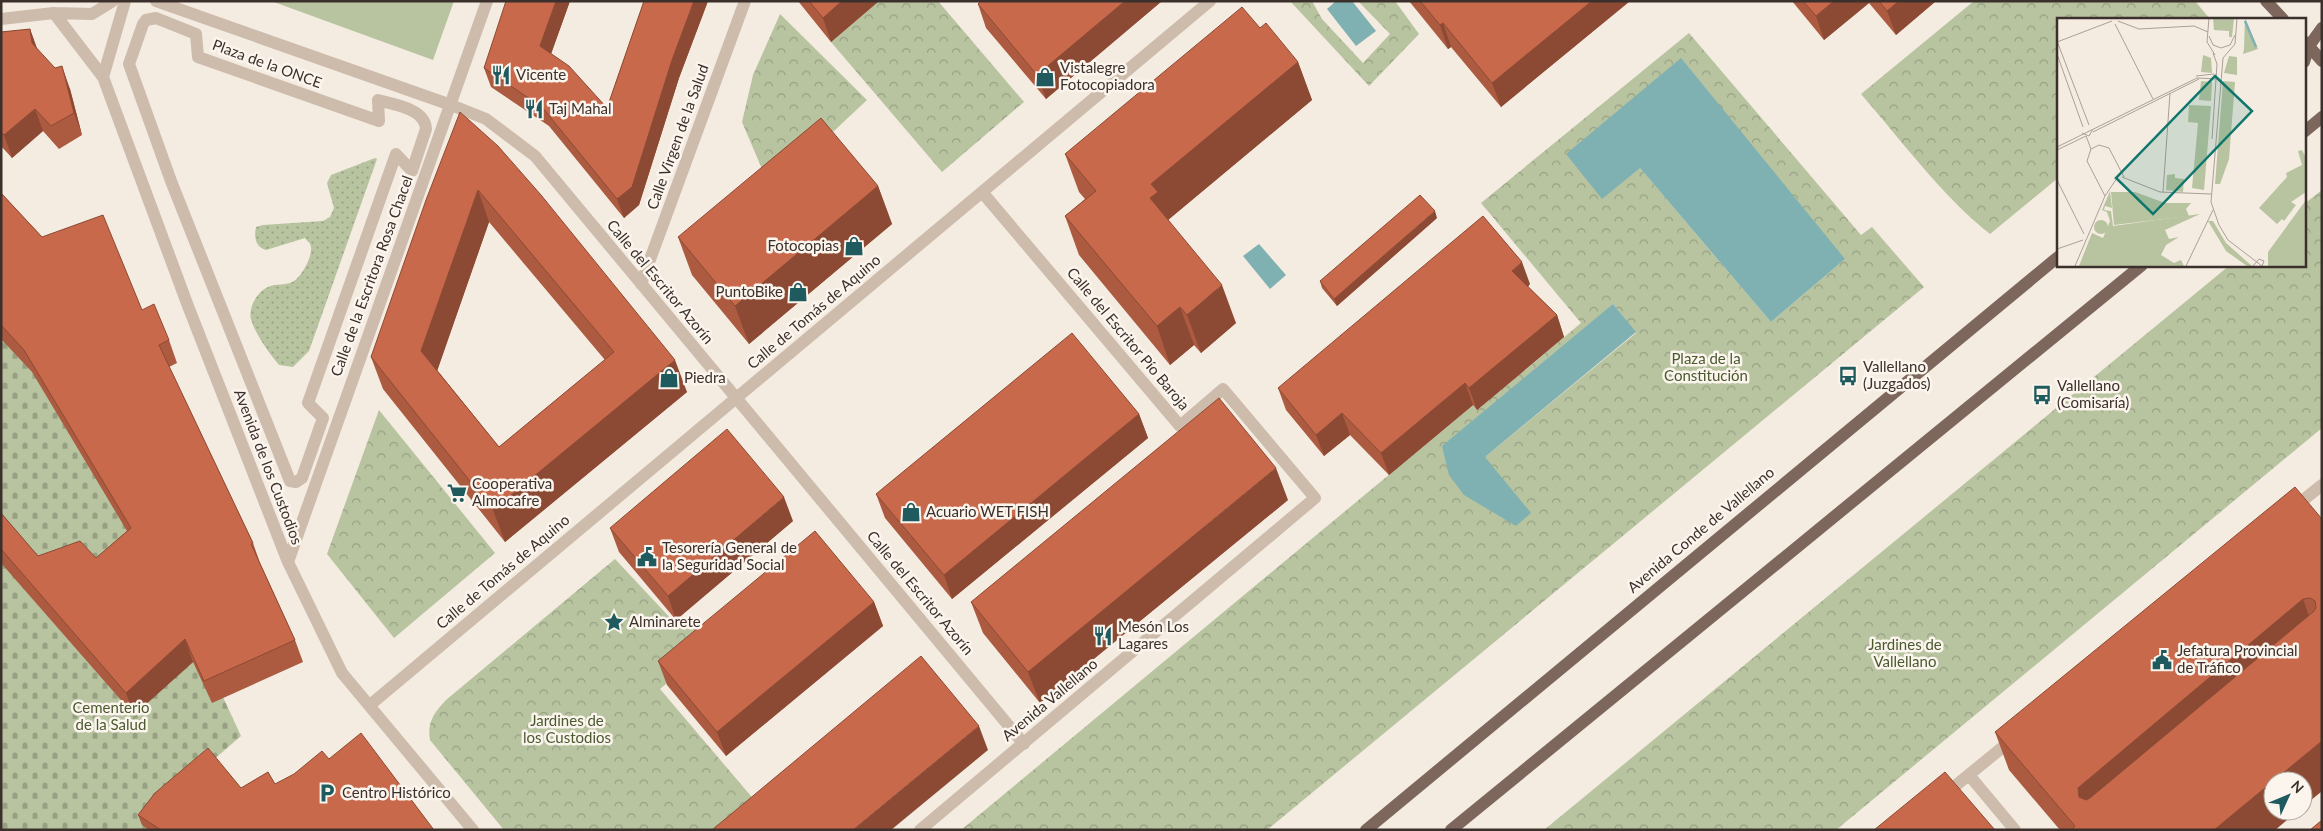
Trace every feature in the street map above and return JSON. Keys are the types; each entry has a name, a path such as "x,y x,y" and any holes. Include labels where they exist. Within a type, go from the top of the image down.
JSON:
{"main road":[{"path":"2266,1 2282,18"},
{"path":"2306,46 2322,28"},
{"path":"2306,46 2322,35"},
{"path":"2306,46 2322,52"},
{"path":"2306,46 2322,61"},
{"path":"2306,130 2322,118"},
{"name":"Avenida Conde de Vallellano","path":"1366,830 2057,258"},
{"path":"2100,300 2129,266"},
{"path":"1451,830 2141,266"}],"street":[{"path":"1,19 54,13 92,14 113,1"},
{"path":"103,76 125,1"},
{"name":"Calle del Escritor Azorín","path":"156,1 486,119 535,156 1024,744"},
{"name":"Calle de la Escritora Rosa Chacel","path":"288,562 487,1"},
{"name":"Calle Virgen de la Salud","path":"641,284 745,1"},
{"name":"Calle de Tomás de Aquino","path":"370,705 1210,1"},
{"name":"Avenida de los Custodios","path":"54,13 103,76 188,306 288,562 342,673 473,830"},
{"name":"Plaza de la ONCE","path":"151,18 196,34 198,57 379,121 378,100 418,113 426,124 426,130 412,171 396,154 308,403 323,418 302,478 296,482 290,481 171,181 129,64 143,24 151,18"},
{"name":"Calle del Escritor Pío Baroja","path":"982,192 1180,426 1222,389 1315,498"},
{"path":"2283,517 2322,485"},
{"name":"Avenida Vallellano","path":"920,830 1315,498"},
{"path":"1932,805 2022,730"},
{"path":"1969,774 2015,830"}],"green space":[{"path":"271,1 454,1 433,60"},
{"path":"879,1 938,1 1024,102 942,172 831,42"},
{"path":"1290,1 1312,1 1322,19 1363,63 1390,34 1358,1 1395,1 1419,34 1369,86"},
{"path":"1974,1 2195,1 2209,18 2057,18 2057,179 1990,234 1938,185 1861,94"},
{"path":"780,14 867,100 771,190 742,122 753,75"},
{"name":"Plaza de la Constitución","path":"1689,33 1861,235 1872,227 1924,287 1267,830 961,830 1473,405 1477,410 1581,323 1481,203","holes":["1640,168 1845,259 1771,322","1613,304 1636,333 1485,457"]},
{"path":"375,158 377,159 309,351 293,367 279,365 256,331 250,314 252,305 264,289 291,283 297,278 307,264 311,248 310,243 305,238 266,250 262,249 256,241 256,227 323,221 330,217 334,208 327,183 331,175"},
{"name":"Jardines de Vallellano","path":"2322,190 2322,428 1836,830 1544,830 2229,266 2306,266 2306,202"},
{"name":"Cementerio de la Salud","path":"1,318 154,548 241,736 212,761 267,830 1,830"},
{"path":"379,410 495,553 394,638 327,554"},
{"name":"Jardines de los Custodios","path":"615,559 675,623 688,616 712,645 660,689 756,802 723,830 504,830 430,740 429,734 432,718 446,700"}],"water":[{"path":"1336,1 1352,1 1376,31 1356,46 1327,9"},
{"path":"1681,58 1845,259 1771,322 1640,168 1602,199 1566,154"},
{"path":"1259,244 1286,275 1270,289 1243,256"},
{"path":"1613,304 1636,332 1485,457 1531,513 1516,526 1464,495 1449,475 1442,446"}],"building":[{"path":"506,1 556,1 540,46 569,66 607,108 644,1 694,1 672,60 632,187 617,199 542,107 484,68"},
{"path":"809,1 842,1 823,18"},
{"path":"981,1 1125,1 1037,75 978,4"},
{"path":"1420,1 1592,1 1492,83 1443,23 1440,25"},
{"path":"1803,1 1834,1 1816,16"},
{"path":"1879,1 1899,1 1887,11"},
{"path":"1242,7 1260,28 1266,23 1298,62 1151,184 1158,192 1150,198 1222,285 1187,315 1180,307 1157,326 1065,216 1096,191 1065,154"},
{"path":"30,29 32,43 55,68 62,66 74,113 51,126 35,109 4,135 1,132 1,32"},
{"path":"460,112 498,146 541,195 675,360 493,510 371,357 426,200","holes":["478,190 614,352 499,447 421,351"]},
{"path":"821,118 878,186 735,306 678,237"},
{"path":"1,193 42,237 103,215 142,310 154,304 169,340 159,345 253,543 251,544 295,640 204,681 185,639 126,693 1,549 1,513 38,556 80,541 96,558 131,528 24,350 1,325"},
{"path":"1420,195 1435,211 1334,299 1320,281"},
{"path":"1483,216 1522,262 1512,271 1557,315 1469,388 1465,383 1381,453 1342,413 1316,435 1278,388"},
{"path":"1072,333 1139,414 944,575 876,494"},
{"path":"1219,398 1276,468 1028,672 971,602"},
{"path":"727,429 784,497 668,596 610,528"},
{"path":"2295,487 2322,519 2322,741 2286,771 2263,771 2263,790 2214,830 2075,830 2073,828 2075,826 1995,732","holes":["2310,598 2315,601 2316,608 2090,798 2086,800 2079,797 2078,788 2303,599"]},
{"path":"815,531 874,602 717,732 658,661"},
{"path":"921,656 979,726 853,830 712,830"},
{"path":"361,733 434,830 161,830 138,815 155,793 208,748 241,788 268,772 275,784 294,774 322,751 329,759"},
{"path":"1945,772 1995,830 1874,830"},
{"path":"2322,820 2322,830 2310,830"}],"place":[{"name":"Vicente","path":"501,75"},
{"name":"Vistalegre Fotocopiadora","path":"1045,77"},
{"name":"Taj Mahal","path":"534,109"},
{"name":"Fotocopias","path":"854,246"},
{"name":"PuntoBike","path":"798,292"},
{"name":"Vallellano (Juzgados)","path":"1848,376"},
{"name":"Piedra","path":"669,378"},
{"name":"Vallellano (Comisaría)","path":"2042,395"},
{"name":"Cooperativa Almocafre","path":"457,493"},
{"name":"Acuario WET FISH","path":"911,512"},
{"name":"Tesorería General de la Seguridad Social","path":"647,557"},
{"name":"Alminarete","path":"614,622"},
{"name":"Mesón Los Lagares","path":"1103,636"},
{"name":"Jefatura Provincial de Tráfico","path":"2162,660"},
{"name":"Centro Histórico","path":"327,793"}]}
